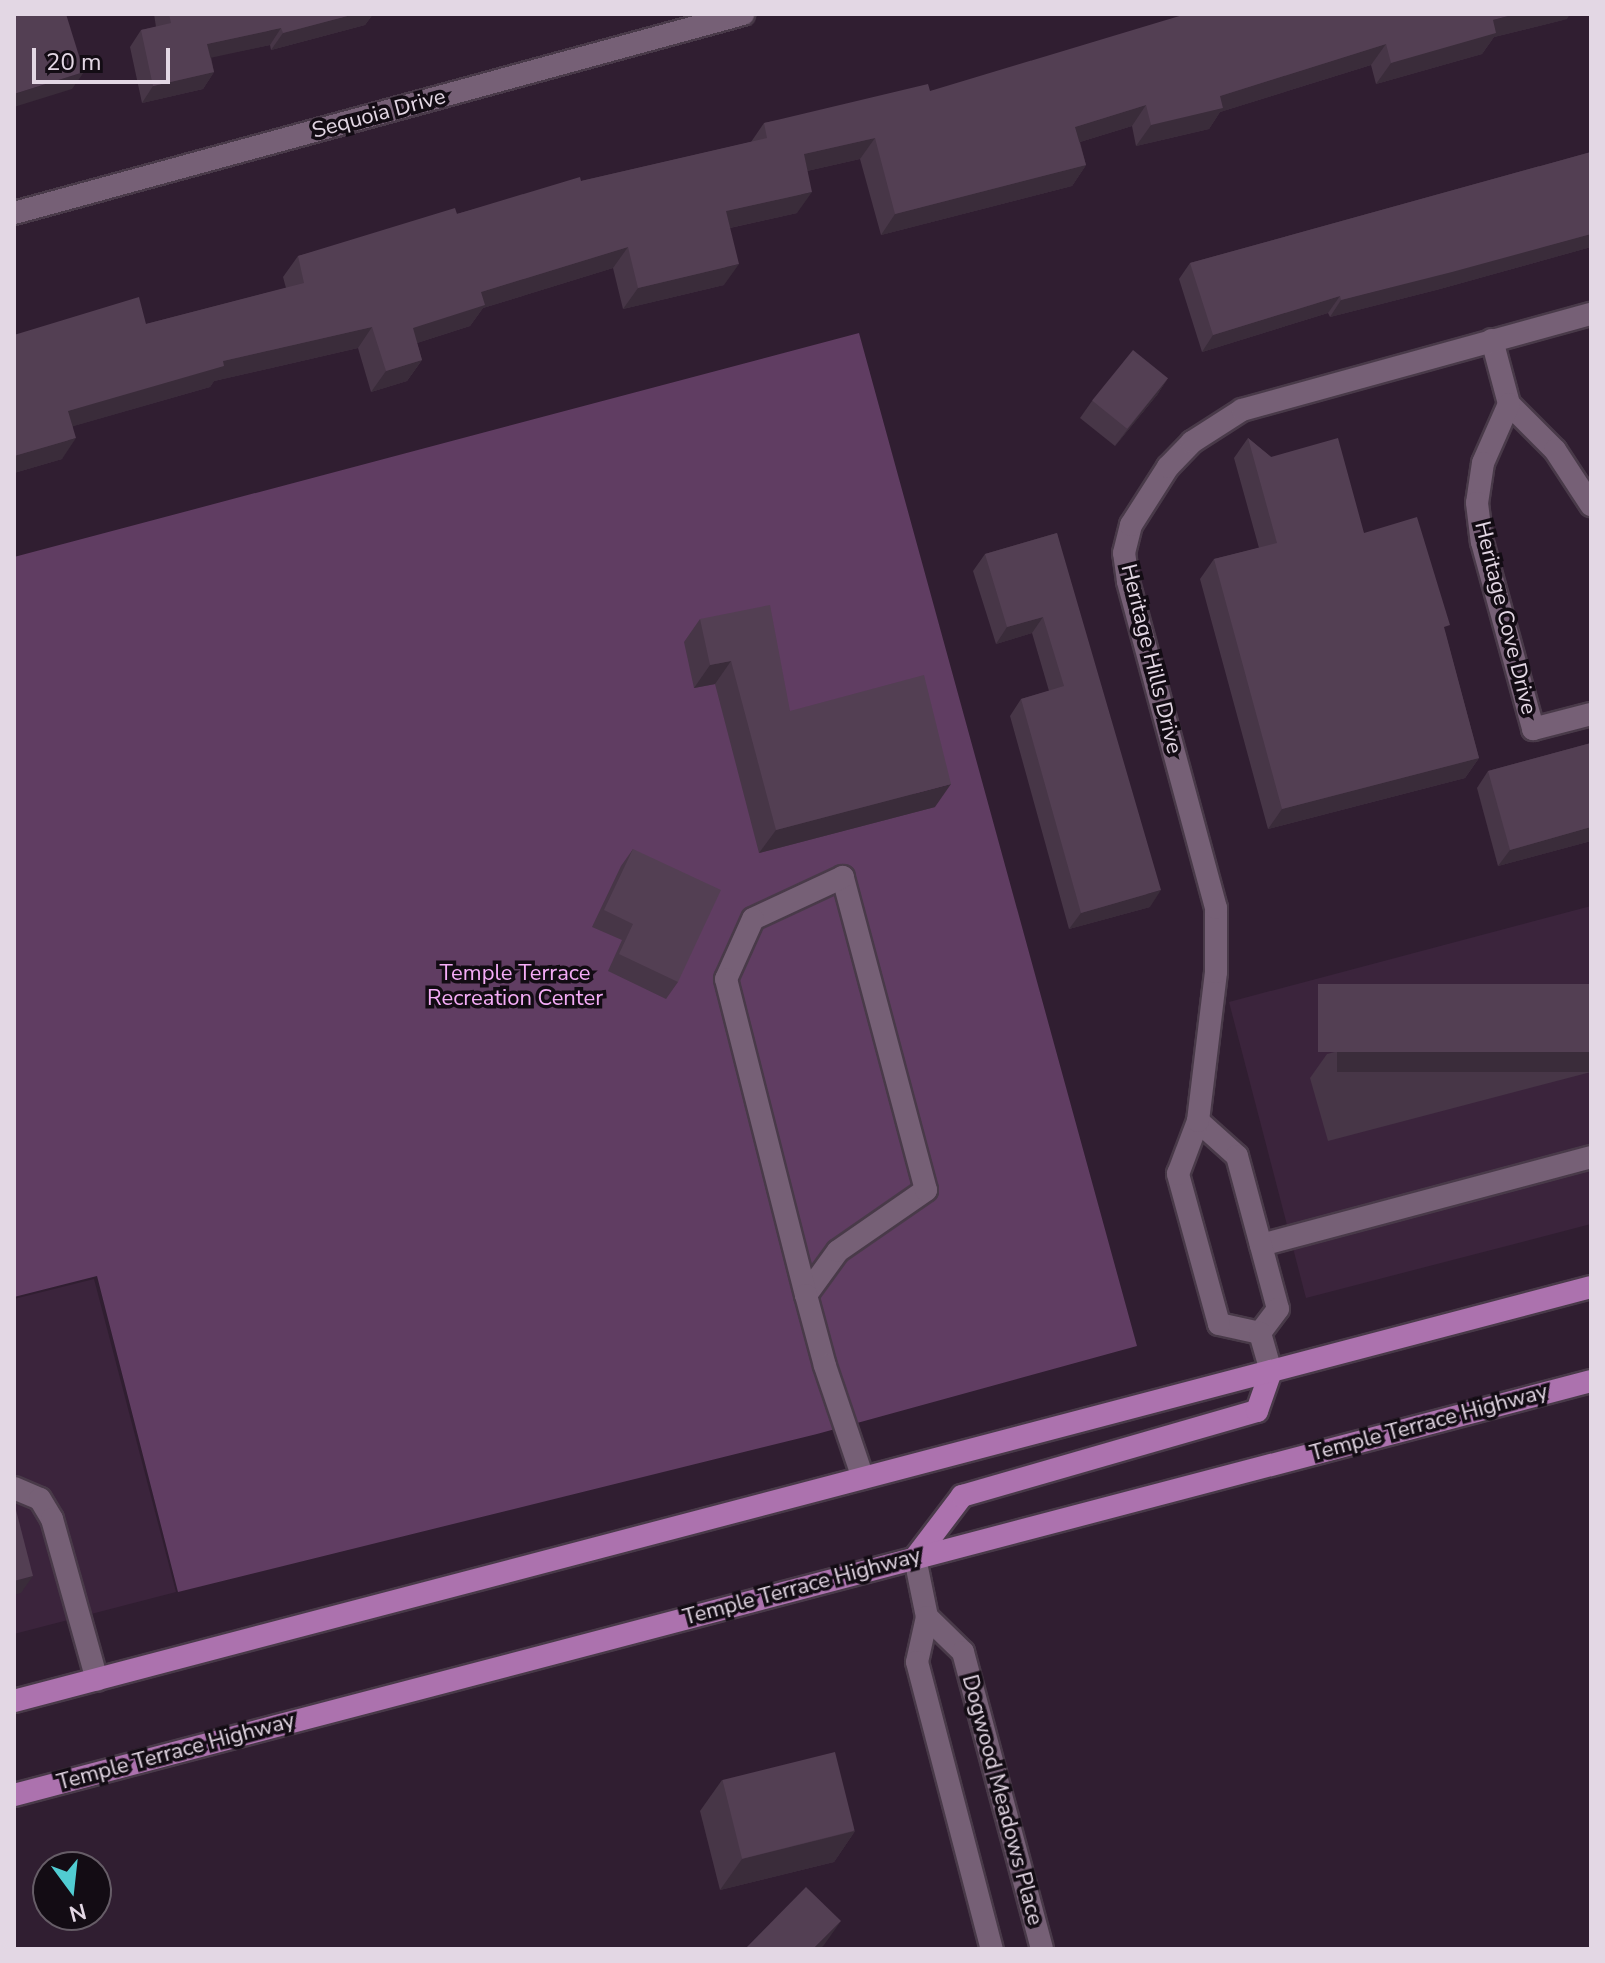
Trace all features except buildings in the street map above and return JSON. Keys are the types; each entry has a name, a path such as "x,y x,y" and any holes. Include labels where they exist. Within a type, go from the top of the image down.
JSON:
{"main road":[{"path":"14,1701 1591,1287"},
{"path":"915,1558 962,1496 1257,1411 1271,1371"},
{"name":"Temple Terrace Highway","path":"14,1795 1591,1381"}],"street":[{"name":"Sequoia Drive","path":"14,213 743,14"},
{"name":"Heritage Hills Drive","path":"1260,1333 1219,1324 1178,1174 1198,1121 1216,972 1216,908 1128,581 1124,553 1131,525 1168,467 1217,422 1242,410 1591,314"},
{"path":"1492,340 1509,404 1555,450 1591,505"},
{"name":"Heritage Cove Drive","path":"1509,404 1483,463 1477,503 1485,556 1533,729 1591,714"},
{"path":"806,1295 838,1251 926,1190 843,877 753,919 726,979 806,1295 863,1478"},
{"path":"1198,1121 1237,1156 1278,1309 1260,1333 1271,1371"},
{"path":"1261,1245 1591,1157"},
{"path":"14,1488 40,1499 52,1519 97,1680"},
{"path":"915,1558 927,1617 917,1662 992,1949"},
{"name":"Dogwood Meadows Place","path":"927,1617 963,1652 1042,1949"}],"shaded area":[{"path":"1591,906 1591,1224 1306,1298 1229,1002"},
{"path":"94,1279 176,1592 14,1634 14,1299"}],"green space":[{"name":"Temple Terrace Recreation Center","path":"859,333 1137,1346 817,1434 178,1592 97,1276 14,1297 14,557"}]}
